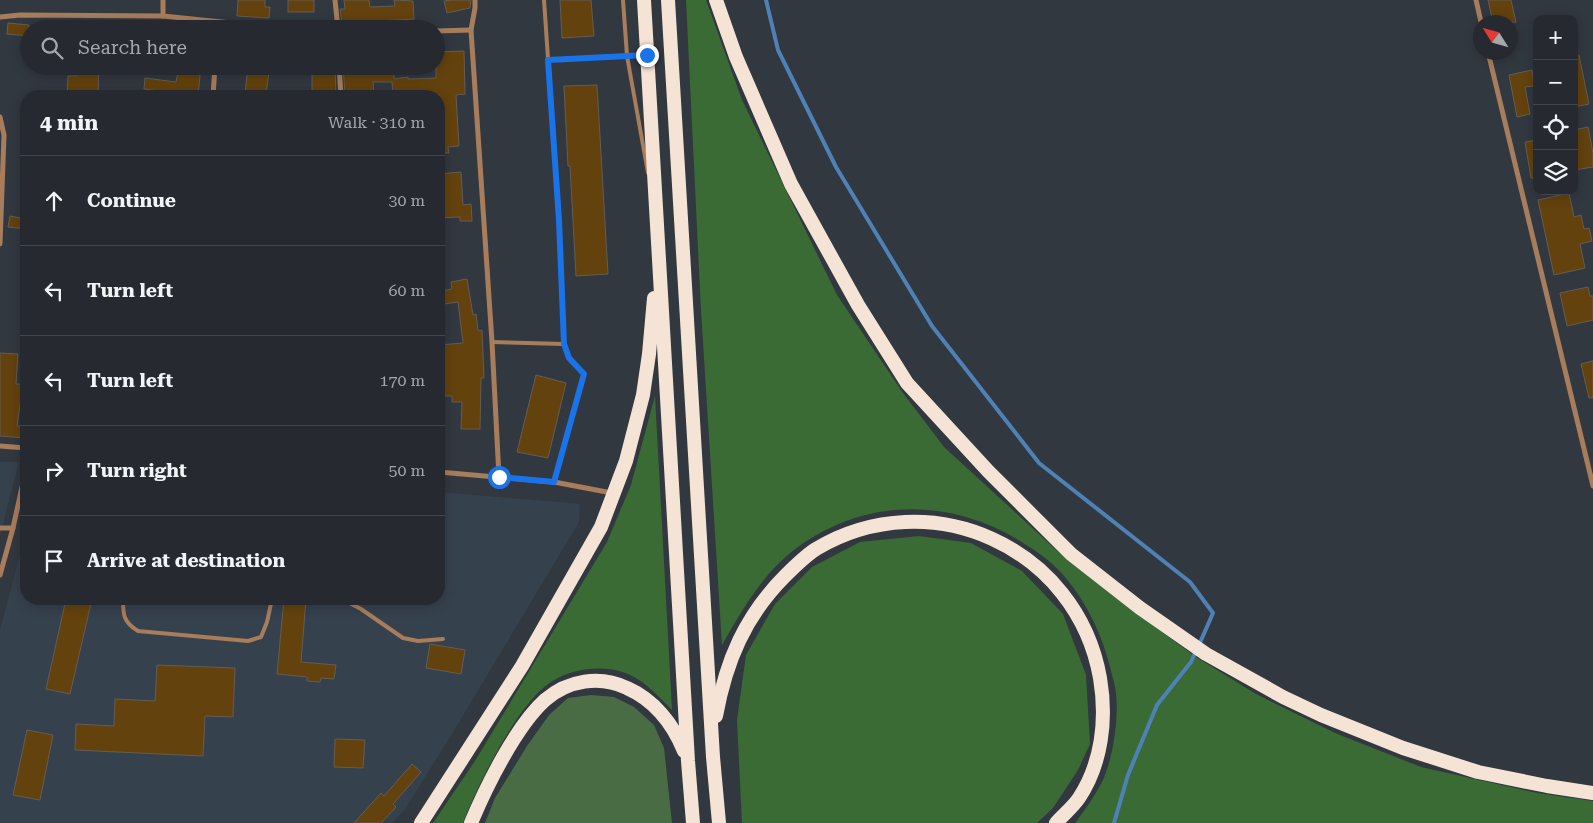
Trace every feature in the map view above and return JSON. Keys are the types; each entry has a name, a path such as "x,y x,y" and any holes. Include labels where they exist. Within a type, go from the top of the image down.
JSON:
{"highway":[{"path":"644,0 688,761 694,823"},
{"path":"668,0 713,757 719,823"},
{"path":"716,0 736,57 791,184 858,305 907,383 988,471 1071,554 1140,608 1206,654 1283,697 1321,715 1403,748 1478,772 1593,793"},
{"path":"421,823 522,666 601,526 626,461 643,395 653,311 658,230"},
{"path":"713,757 716,716 721,689 739,638 771,590 792,569 815,550 840,537 869,526 899,522 931,522 960,527 988,536 1015,550 1039,568 1062,592 1078,616 1090,642 1098,669 1103,697 1103,724 1099,751 1091,776 1078,799 1056,823"},
{"path":"471,823 500,763 530,717 546,699 575,684 591,680 606,681 620,684 645,698 657,708 676,732 688,761"}],"street":[{"path":"163,0 164,16"},
{"path":"335,0 337,20"},
{"path":"475,0 476,8 471,30 499,477"},
{"path":"1476,0 1479,15"},
{"path":"0,17 20,15 164,16 200,20"},
{"path":"445,31 471,30"},
{"path":"1490,60 1593,486"},
{"path":"213,90 214,75"},
{"path":"340,75 341,90"},
{"path":"0,117 4,135 0,244"},
{"path":"0,446 20,448"},
{"path":"445,472 554,482 614,493"},
{"path":"0,575 20,496"},
{"path":"0,528 13,528"}],"lane":[{"path":"544,0 559,220 564,344 569,358 584,374 554,482"},
{"path":"623,0 627,56 658,230"},
{"path":"548,60 647,55"},
{"path":"492,342 564,344"},
{"path":"123,605 123,616 138,631 248,641 260,637 267,622 271,605"},
{"path":"355,605 403,638 418,641 443,639"}],"shaded area":[{"path":"0,462 19,462 0,535"},
{"path":"445,493 580,504 579,522 447,742 405,809 392,823 0,823 0,630 20,555 20,605 445,605"}],"green space":[{"path":"686,0 706,0 742,100 837,295 903,393 944,447 1065,558 1196,657 1256,694 1335,733 1421,767 1537,793 1593,801 1593,823 1075,823 1106,773 1116,727 1116,690 1108,658 1094,621 1073,587 1043,556 1000,530 972,519 942,512 913,509 883,512 854,519 825,530 798,547 764,579 722,645 701,310"},
{"path":"655,396 672,710 652,690 628,674 608,669 587,669 566,674 548,684 523,710 499,748 463,823 433,823 475,761 607,542 631,485"},
{"path":"919,536 971,543 1022,571 1063,614 1086,675 1090,744 1078,770 1053,808 1037,823 742,823 737,720 746,655 775,604 812,567 860,542"},
{"path":"591,695 614,697 634,707 654,725 664,748 672,823 485,823 495,798 527,746 549,715 568,698"}],"building":[{"path":"238,0 265,0 265,7 270,7 269,18 237,16"},
{"path":"288,0 314,0 314,12 288,12"},
{"path":"344,0 369,0 370,7 395,6 394,0 413,1 414,19 342,20 340,9 345,9"},
{"path":"471,0 470,8 447,13 444,1"},
{"path":"560,0 591,0 594,36 562,38"},
{"path":"1488,0 1511,0 1514,15 1491,15"},
{"path":"8,23 20,24 20,35 7,34"},
{"path":"464,51 465,94 456,95 459,146 448,147 449,153 445,153 445,90 393,90 392,82 373,82 374,90 345,90 344,75 394,75 394,79 408,77 408,79 436,78 436,75 445,75 445,52"},
{"path":"1578,55 1579,55 1589,104 1578,106"},
{"path":"1532,70 1533,86 1525,87 1530,114 1517,117 1509,75"},
{"path":"99,75 98,90 67,90 68,76"},
{"path":"177,75 200,75 199,90 144,89 145,78 176,82"},
{"path":"247,75 268,75 267,90 245,90"},
{"path":"312,75 335,75 336,90 312,90"},
{"path":"597,85 608,274 576,276 564,86"},
{"path":"1588,127 1593,153 1593,167 1578,169 1578,129"},
{"path":"1533,141 1533,178 1531,178 1525,142"},
{"path":"461,172 463,205 471,204 472,221 460,221 460,217 445,218 445,173"},
{"path":"1569,195 1574,217 1581,215 1584,229 1589,228 1592,241 1580,244 1585,268 1554,275 1538,200"},
{"path":"10,216 20,218 20,228 8,227"},
{"path":"467,279 473,315 476,314 478,331 482,330 484,378 481,378 480,429 461,429 462,402 452,402 452,396 445,396 445,344 463,343 458,302 445,304 445,290 452,289 451,282"},
{"path":"1588,287 1590,296 1593,296 1593,320 1567,326 1560,293"},
{"path":"0,353 18,354 16,384 20,384 20,405 17,426 20,426 20,438 0,436"},
{"path":"1593,361 1593,398 1589,398 1581,364"},
{"path":"536,375 566,383 548,458 517,452"},
{"path":"65,605 91,605 70,694 46,689"},
{"path":"283,605 306,605 301,662 336,665 334,679 321,678 320,682 307,681 307,677 277,674"},
{"path":"430,644 465,650 461,674 426,668"},
{"path":"157,665 235,668 233,717 205,716 203,756 75,750 76,724 114,726 115,699 155,701"},
{"path":"27,730 53,735 40,800 13,795"},
{"path":"335,739 365,740 363,768 334,767"},
{"path":"412,764 421,772 393,804 396,807 381,823 354,823 381,793 384,796"}],"waterway":[{"path":"766,0 778,50 836,167 932,326 1039,463 1190,582 1213,613 1199,645"},
{"path":"1114,823 1128,775 1157,705 1191,662 1196,651"}],"route":[{"path":"499,477 554,482 584,374 569,358 564,344 559,220 548,60 647,55"}]}
